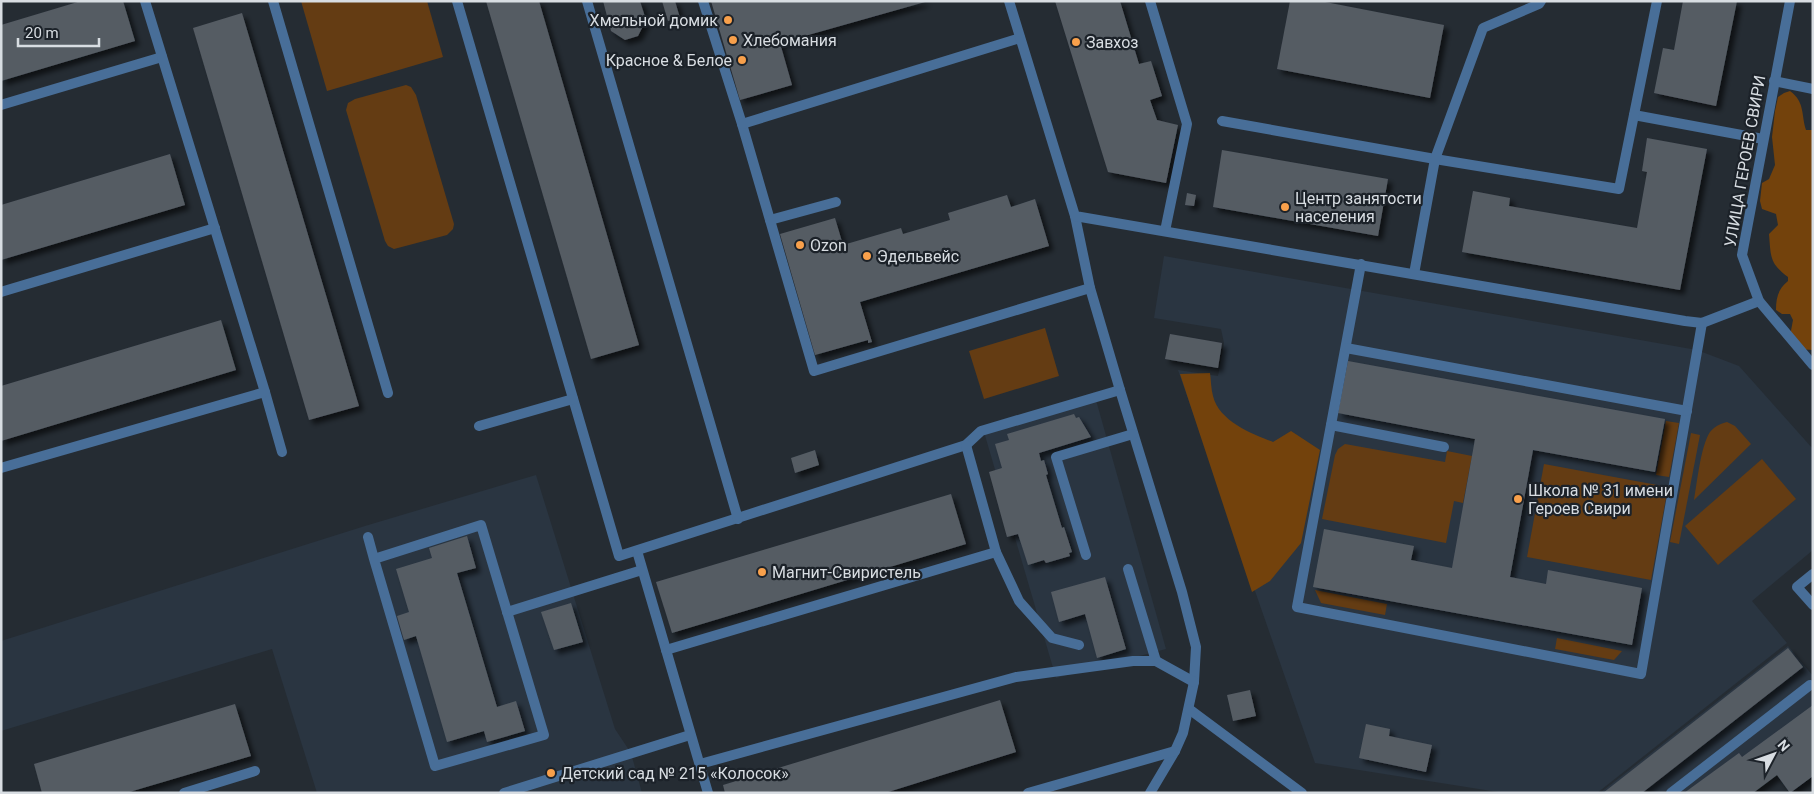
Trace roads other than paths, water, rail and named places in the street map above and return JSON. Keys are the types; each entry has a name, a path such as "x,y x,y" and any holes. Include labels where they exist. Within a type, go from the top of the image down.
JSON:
{"street":[{"path":"145,1 282,452"},
{"path":"273,1 388,394"},
{"path":"457,1 619,556 966,445 981,431 1120,390"},
{"path":"587,1 738,519"},
{"path":"703,1 742,124 814,371 1090,288"},
{"path":"1009,1 1075,216 1090,288 1182,592 1196,647 1194,682 1182,733 1175,751 1150,793"},
{"path":"1150,1 1187,124 1165,230"},
{"path":"1414,274 1434,159 1483,28 1539,4 1541,1"},
{"path":"1222,121 1434,159 1619,189 1657,1"},
{"name":"УЛИЦА ГЕРОЕВ СВИРИ","path":"1790,1 1742,255 1759,301 1813,365"},
{"path":"742,124 1020,38"},
{"path":"1,105 162,57"},
{"path":"1774,81 1813,89"},
{"path":"1634,115 1763,139"},
{"path":"770,220 836,202"},
{"path":"1075,216 1702,323 1759,301"},
{"path":"1,292 215,228"},
{"path":"1361,264 1297,607 1641,674 1702,323"},
{"path":"1346,348 1687,411"},
{"path":"1,468 265,392"},
{"path":"479,426 573,399"},
{"path":"1331,425 1444,447"},
{"path":"1086,555 1056,457 1134,434"},
{"path":"966,445 996,552 1019,601 1052,638 1079,645"},
{"path":"368,537 374,559 435,766 544,734 481,525 374,559"},
{"path":"637,551 708,793"},
{"path":"666,650 996,552"},
{"path":"1128,569 1156,662"},
{"path":"507,612 642,570"},
{"path":"1813,574 1798,586 1813,605"},
{"path":"700,764 1016,677 1132,661 1156,662 1194,682"},
{"path":"1671,793 1810,685"},
{"path":"1189,709 1302,793"},
{"path":"504,793 690,736"},
{"path":"1028,793 1175,751"},
{"path":"184,793 255,771"}],"place":[{"name":"Хмельной домик","path":"728,20"},
{"name":"Хлебомания","path":"733,40"},
{"name":"Завхоз","path":"1076,42"},
{"name":"Красное & Белое","path":"742,60"},
{"name":"Центр занятости населения","path":"1285,207"},
{"name":"Ozon","path":"800,245"},
{"name":"Эдельвейс","path":"867,256"},
{"name":"Школа № 31 имени Героев Свири","path":"1518,499"},
{"name":"Магнит-Свиристель","path":"762,572"},
{"name":"Детский сад № 215 «Колосок»","path":"551,773"}]}
